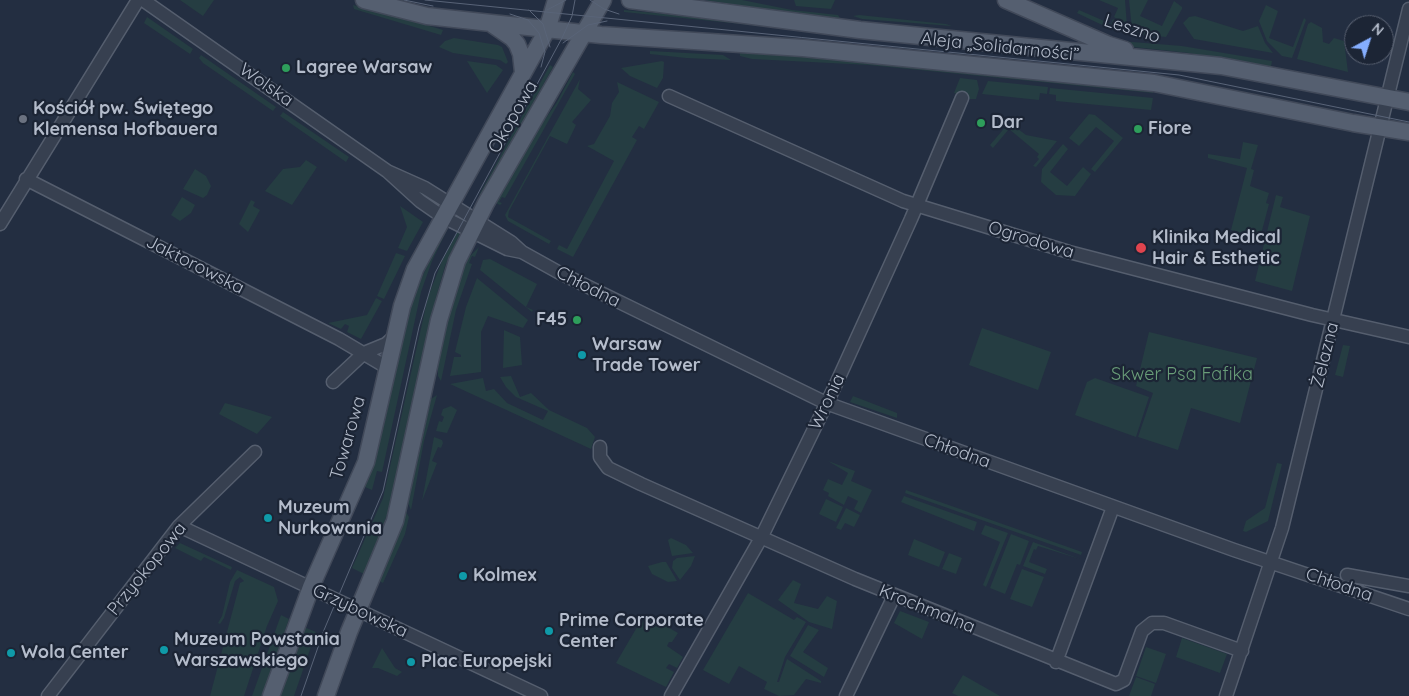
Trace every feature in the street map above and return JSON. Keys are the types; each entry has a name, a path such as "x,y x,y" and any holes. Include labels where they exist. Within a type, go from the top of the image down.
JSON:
{"main road":[{"path":"364,0 427,16 548,29"},
{"name":"Okopowa","path":"460,219 523,72 548,29 556,0"},
{"name":"Okopowa","path":"460,219 603,0"},
{"name":"Aleja „Solidarności”","path":"630,0 860,30 1232,68 1409,102"},
{"name":"Leszno","path":"1006,0 1108,45 1163,60"},
{"path":"489,22 506,33 517,44 521,54 523,72"},
{"name":"Aleja „Solidarności”","path":"548,29 709,43 803,48 1154,82 1409,132"},
{"path":"326,696 358,610 395,521 460,219"},
{"name":"Towarowa","path":"271,696 310,587 362,472 374,434 394,337 408,288 460,219"}],"street":[{"path":"0,224 26,178 138,0"},
{"name":"Wolska","path":"143,0 387,171 425,188 460,219"},
{"name":"Żelazna","path":"1226,696 1272,562 1382,127 1409,9"},
{"name":"Ogrodowa","path":"669,96 916,206 1069,252 1333,320 1409,337"},
{"name":"Wronia","path":"671,696 761,538 826,403 916,206 962,98"},
{"name":"Jaktorowska","path":"26,178 364,353 380,365 388,368"},
{"name":"Chłodna","path":"460,219 515,252 522,252 659,323 826,403 1113,507 1409,609"},
{"path":"333,382 364,353 386,344 394,337"},
{"name":"Krochmalna","path":"600,446 600,457 608,468 894,596 1056,662 1116,684 1121,683 1142,631 1152,623 1164,623 1242,651"},
{"name":"Przyokopowa","path":"48,696 179,526 255,452"},
{"path":"1056,662 1113,507"},
{"name":"Grzybowska","path":"179,526 541,696"},
{"name":"Chłodna","path":"1347,575 1409,586"},
{"path":"846,696 894,596"}],"green space":[{"path":"180,0 214,0 203,16"},
{"path":"704,0 742,0 792,10 838,15 841,20"},
{"path":"794,0 835,0 831,9 796,6"},
{"path":"1099,0 1125,0 1127,26 1114,17 1118,8"},
{"path":"1129,0 1148,0 1140,16 1162,26 1174,1 1182,9 1166,37 1136,34 1132,29"},
{"path":"353,5 443,30 441,35 354,9"},
{"path":"1266,5 1278,11 1269,38 1293,47 1304,18 1306,20 1292,58 1282,56 1267,41 1259,21"},
{"path":"624,10 677,15 800,30 624,12"},
{"path":"1079,10 1111,24 1113,19 1127,28 1117,32 1077,13"},
{"path":"859,15 952,26 862,19 853,16"},
{"path":"1195,16 1243,31 1258,26 1265,43 1273,53 1194,39 1183,23 1189,17"},
{"path":"147,17 193,49 190,54 144,23"},
{"path":"1311,22 1322,28 1323,42 1329,44 1334,38 1344,41 1344,65 1347,65 1348,72 1297,59 1308,24"},
{"path":"454,38 498,45 502,47 508,62 506,64 500,60 453,53 439,47 445,41"},
{"path":"1120,41 1182,46 1272,61 1271,67 1249,65 1189,53 1124,46"},
{"path":"650,51 723,55 731,60 650,54"},
{"path":"740,52 803,55 1153,90 1153,93 869,65 752,59 740,56"},
{"path":"201,55 276,107 273,111 203,63 199,58"},
{"path":"467,61 496,65 503,70 487,93"},
{"path":"664,62 663,78 657,88 630,76 621,68"},
{"path":"550,65 553,67 482,196 479,195"},
{"path":"573,72 575,74 505,198 502,197 499,202 502,203 500,205 496,203 530,141 557,102"},
{"path":"960,78 977,80 979,89 976,99 969,99 954,93"},
{"path":"580,79 578,89 591,100 572,122 576,125 567,144 550,136 509,211 508,217 551,241 549,244 508,221 505,215"},
{"path":"988,81 1048,87 1047,94 1040,93 1039,100 982,94"},
{"path":"617,82 659,102 644,129 639,126 632,137 637,140 573,257 557,249 559,245 567,249 614,161 587,146 594,144 610,116 612,103 619,92"},
{"path":"1050,88 1153,98 1151,110 1056,101 1056,95 1049,94"},
{"path":"283,112 349,157 346,162 280,116"},
{"path":"1089,114 1095,115 1123,138 1095,172 1091,169 1114,141 1096,127 1079,146 1069,138"},
{"path":"1007,125 1014,126 1026,135 1057,141 1036,167 1033,166 1039,159 1037,157 1039,154 1009,129 993,148 990,145"},
{"path":"1243,142 1258,145 1251,169 1254,170 1250,186 1269,193 1266,203 1269,204 1260,238 1231,230 1247,168 1208,158 1208,154 1240,159"},
{"path":"1063,144 1068,149 1050,172 1067,186 1083,167 1091,174 1075,196 1056,195 1041,182 1042,169"},
{"path":"306,160 317,167 292,205 265,191 283,169 300,167"},
{"path":"195,169 206,176 211,186 207,195 203,198 183,189"},
{"path":"1276,195 1283,197 1280,207 1310,216 1292,291 1255,281"},
{"path":"182,197 195,205 191,213 180,221 171,215"},
{"path":"251,200 255,202 253,206 260,210 248,232 239,224"},
{"path":"400,206 423,222 407,251 398,248 407,227"},
{"path":"449,226 432,261 421,292 382,472 377,471 372,490 365,487 383,429 411,303 429,261"},
{"path":"458,231 460,233 445,266 437,294 389,510 364,574 352,568 383,498 428,297 442,261"},
{"path":"479,247 475,257 472,256 469,263 472,264 456,310 441,381 438,376 438,367 449,314 467,259"},
{"path":"396,253 405,256 384,299 377,296"},
{"path":"490,259 537,284 526,307 533,310 532,312 480,270 483,260"},
{"path":"477,278 528,320 523,328 488,316 481,332 481,372 450,376 454,357 461,357 461,355 455,352 466,307"},
{"path":"376,298 382,301 361,339 347,332 349,326 345,324 341,329 328,323 367,315"},
{"path":"982,328 1051,352 1038,390 969,365"},
{"path":"504,330 520,337 522,365 503,368"},
{"name":"Skwer Psa Fafika","path":"1149,332 1257,358 1240,423 1191,408 1178,450 1138,437 1153,393 1136,386"},
{"path":"1343,345 1350,346 1343,377 1335,375"},
{"path":"511,376 520,397 531,393 549,410 587,428 595,437 591,449 450,384 483,378 486,391 494,389 507,403 543,420 548,411 516,397 506,387 500,377"},
{"path":"1095,378 1149,397 1136,437 1075,415 1087,382"},
{"path":"437,395 424,441 411,510 408,503 431,399"},
{"path":"853,396 897,413 897,418 850,402"},
{"path":"225,403 272,417 257,434 219,414"},
{"path":"451,406 457,410 447,433 436,431 439,421 442,422 444,417 441,415 443,409"},
{"path":"434,437 442,440 443,443 441,448 438,447 432,461 437,463 422,501"},
{"path":"828,461 855,471 851,481 872,490 861,513 854,509 858,501 848,496 844,505 828,496 829,493 823,490 828,479 842,485 848,473"},
{"path":"1277,463 1282,464 1268,521 1246,532 1243,531 1246,521 1265,508"},
{"path":"906,490 1082,552 1081,555 905,493"},
{"path":"904,496 977,522 974,531 901,502"},
{"path":"826,499 843,507 836,522 819,514"},
{"path":"846,508 860,515 854,527 845,523 841,530 836,528"},
{"path":"406,512 409,517 405,534 383,583 379,581"},
{"path":"985,525 1008,533 986,587 983,585 1000,542 981,534"},
{"path":"1011,534 1029,541 1020,565 1017,564 1005,594 990,588"},
{"path":"671,538 686,545 693,553 672,556 668,540"},
{"path":"914,539 945,552 939,567 908,555"},
{"path":"1033,542 1080,559 1038,546 1036,550 1034,549 1029,562 1047,569 1045,574 1023,566"},
{"path":"180,543 232,567 231,570 204,557 201,561 175,548"},
{"path":"949,553 962,558 956,574 942,569"},
{"path":"695,556 691,566 680,580 672,568 673,561 677,558"},
{"path":"666,562 677,581 668,582 652,574 648,566"},
{"path":"1022,569 1044,577 1032,607 1010,599"},
{"path":"237,570 274,587 278,601 267,626 244,696 210,696 240,583 244,581 240,577 235,581 224,618 220,624 218,623 222,616 230,582"},
{"path":"793,580 801,584 794,603 818,609 827,596 837,601 832,629 809,622 778,600"},
{"path":"748,593 794,620 797,617 806,622 785,657 777,682 779,682 787,659 821,681 821,683 806,679 794,695 779,696 764,689 767,682 739,666 729,684 703,670"},
{"path":"900,611 929,622 922,639 894,623"},
{"path":"281,615 289,619 262,696 252,696"},
{"path":"647,615 678,633 667,646 683,657 677,668 669,664 666,668 674,672 666,687 616,663 640,622 642,623"},
{"path":"808,625 819,630 803,652 828,668 824,677 790,656"},
{"path":"304,627 316,632 294,696 280,696"},
{"path":"1182,638 1227,654 1220,673 1176,657"},
{"path":"1146,647 1166,654 1156,683 1136,676"},
{"path":"382,648 395,668 402,672 397,676 378,668 372,668"},
{"path":"963,675 1000,696 958,696 952,693"},
{"path":"1136,677 1155,684 1151,696 1129,696"}],"tram line":[{"path":"404,0 433,6"},
{"path":"425,0 1179,75 1409,122"},
{"path":"547,10 566,0"},
{"path":"301,696 324,630 383,491 419,327 435,273 562,38 572,16 575,0"},
{"path":"590,0 604,9 619,14"},
{"path":"529,10 543,24 550,47"},
{"path":"510,14 528,20 539,33 545,52 541,67"},
{"path":"563,43 588,25 607,21"}],"place":[{"name":"Lagree Warsaw","path":"286,68"},
{"name":"Kościół pw. Świętego Klemensa Hofbauera","path":"23,119"},
{"name":"Dar","path":"981,123"},
{"name":"Fiore","path":"1138,129"},
{"name":"Klinika Medical Hair & Esthetic","path":"1141,248"},
{"name":"F45","path":"577,320"},
{"name":"Warsaw Trade Tower","path":"582,355"},
{"name":"Muzeum Nurkowania","path":"268,518"},
{"name":"Kolmex","path":"463,576"},
{"name":"Prime Corporate Center","path":"549,631"},
{"name":"Muzeum Powstania Warszawskiego","path":"164,650"},
{"name":"Wola Center","path":"11,653"},
{"name":"Plac Europejski","path":"411,662"}]}
